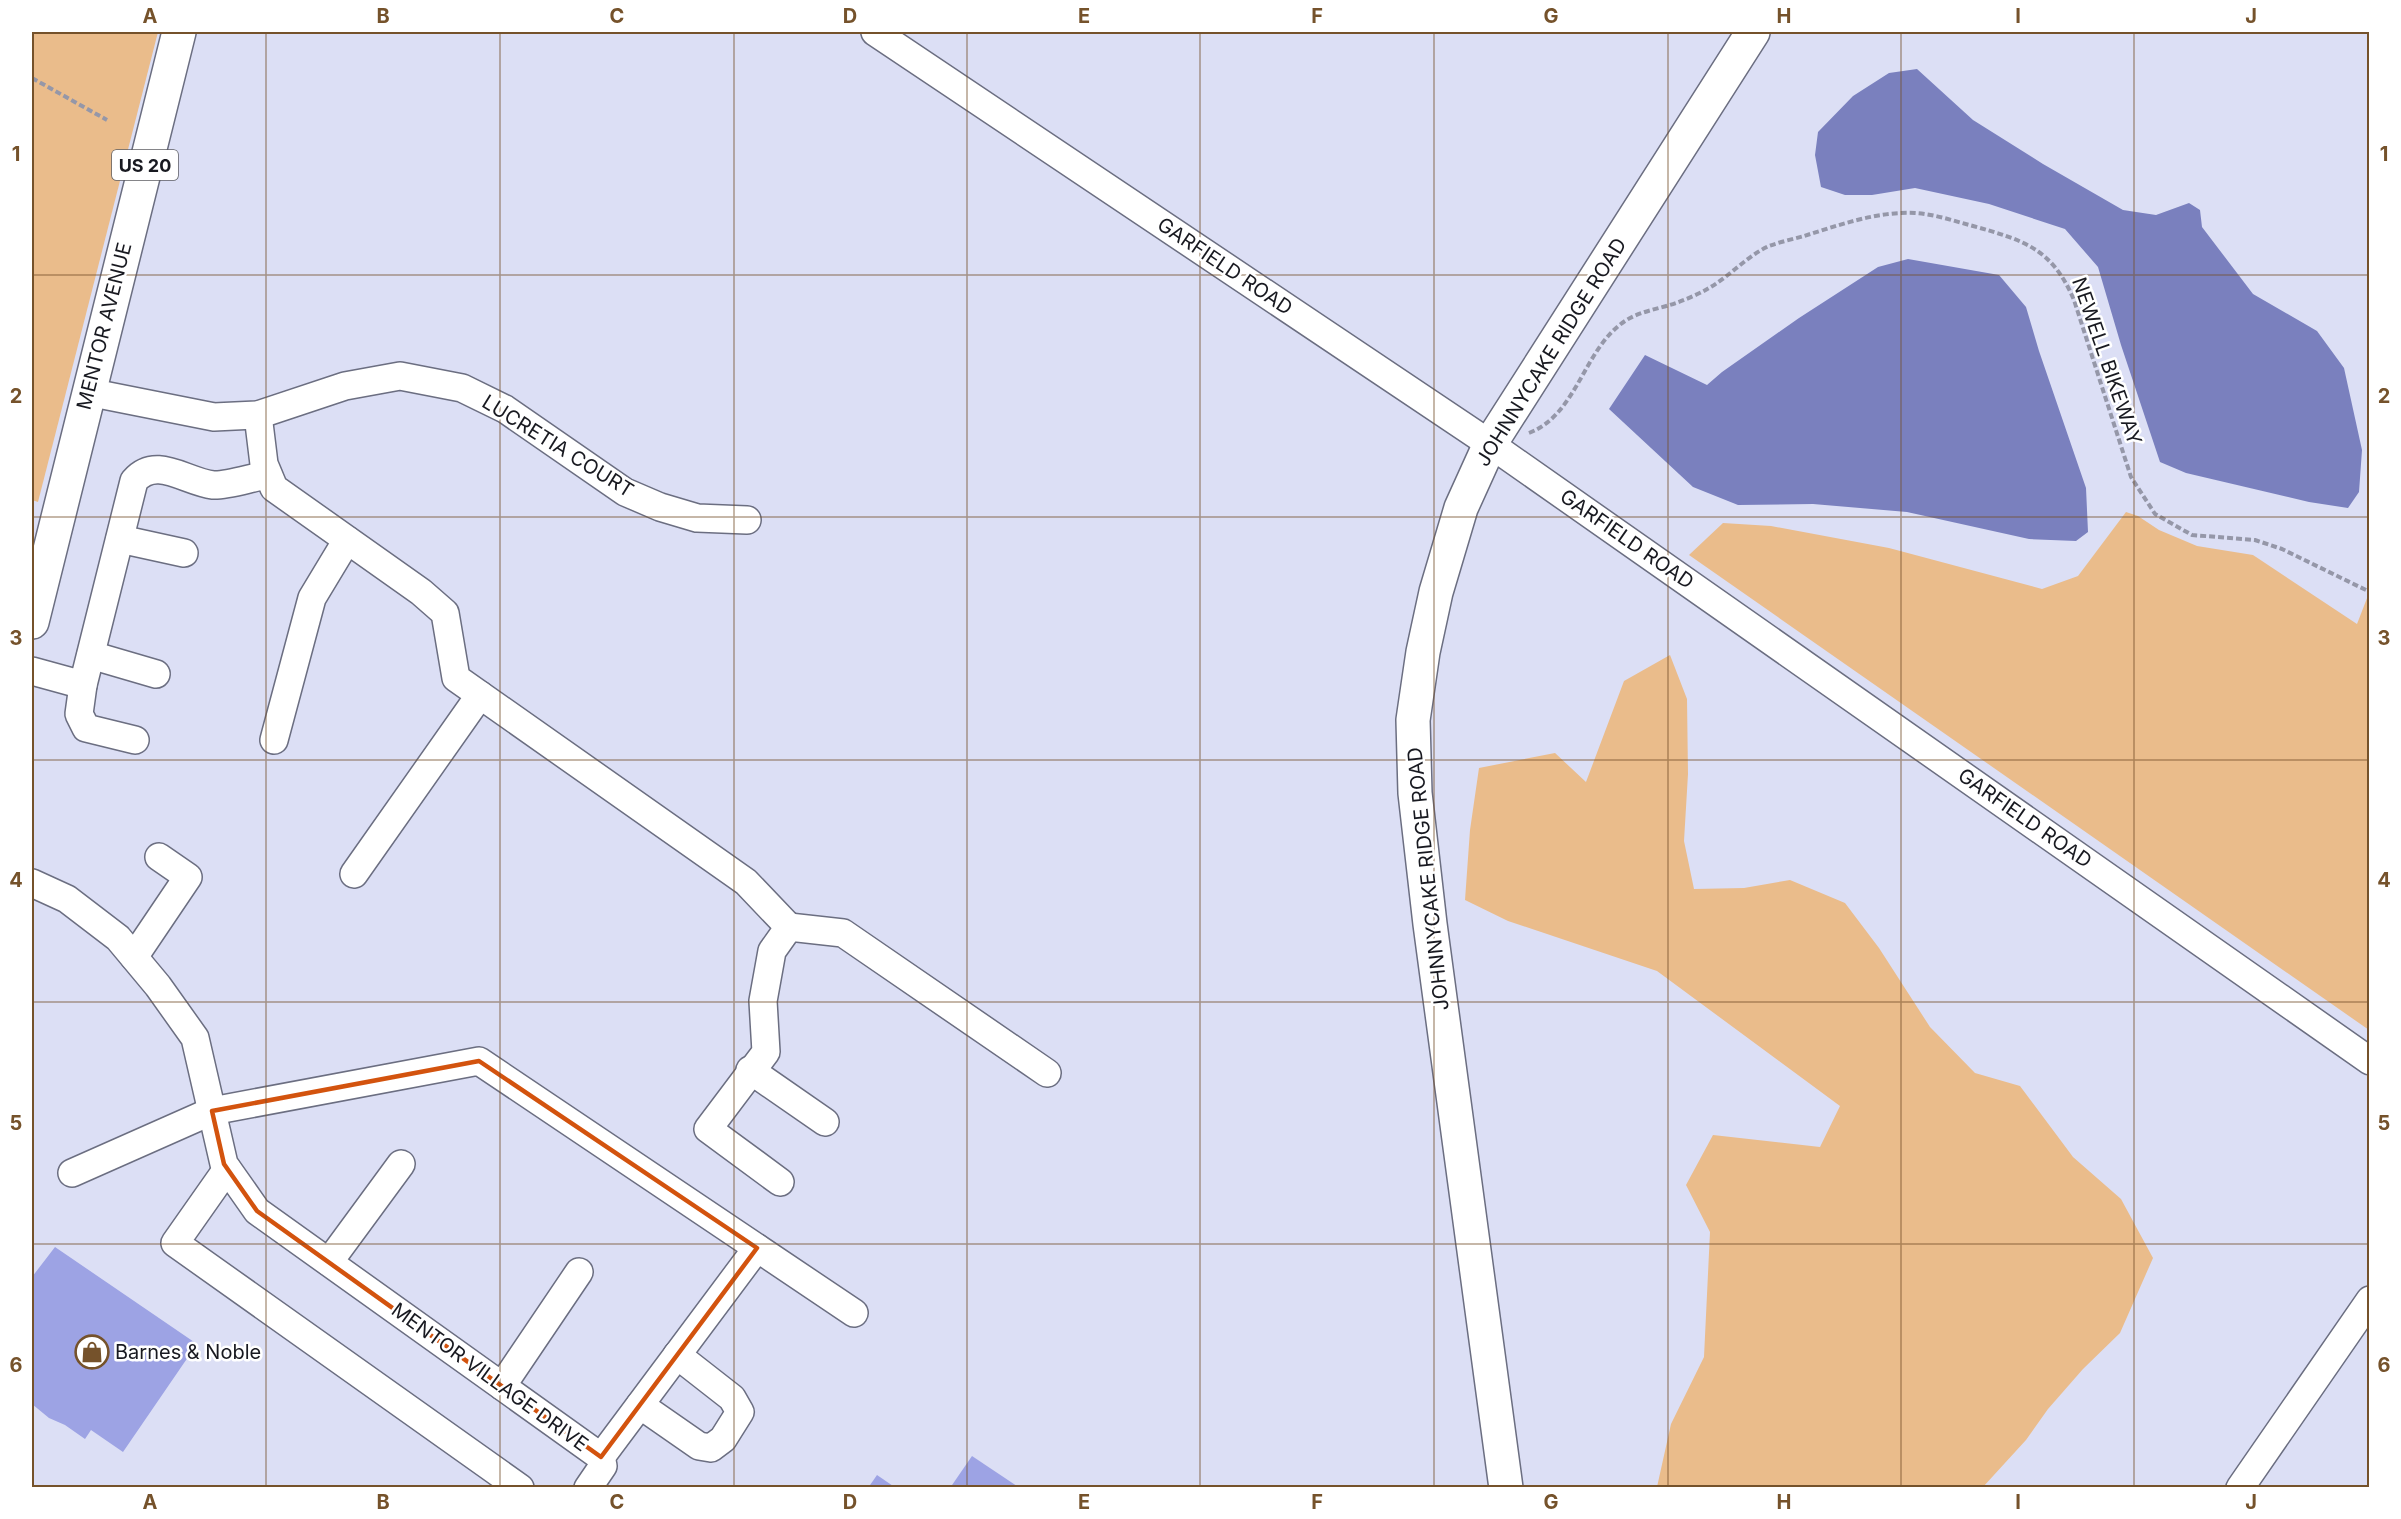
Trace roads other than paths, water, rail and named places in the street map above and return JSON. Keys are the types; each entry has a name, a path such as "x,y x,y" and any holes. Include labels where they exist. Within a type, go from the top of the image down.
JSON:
{"main road":[{"name":"MENTOR AVENUE","path":"32,622 179,32"},
{"name":"JOHNNYCAKE RIDGE ROAD","path":"1506,1488 1430,924 1415,793 1413,720 1423,652 1436,592 1461,508 1497,432 1753,32"}],"street":[{"name":"GARFIELD ROAD","path":"875,32 1497,432 2370,1061"},
{"name":"LUCRETIA COURT","path":"88,392 214,417 258,415 345,386 400,376 462,388 504,409 625,492 660,507 697,518 747,520"},
{"path":"258,415 264,464 274,488 421,592 445,613 456,678 746,882 789,927 843,933 1047,1073"},
{"path":"135,740 86,728 79,714 82,686 92,655 134,481 146,471 167,471 213,485 268,475"},
{"path":"120,539 184,553"},
{"path":"274,740 312,598 347,540"},
{"path":"92,655 156,674"},
{"path":"32,671 82,686"},
{"path":"354,874 480,695"},
{"path":"134,957 188,877 159,857"},
{"name":"MENTOR VILLAGE DRIVE","path":"32,883 67,898 118,938 158,986 195,1038 224,1164 257,1211 601,1457 757,1248"},
{"path":"780,1182 708,1129 766,1052 763,1001 772,951 789,927"},
{"path":"72,1173 212,1111 479,1060 854,1313"},
{"path":"750,1071 825,1122"},
{"path":"329,1262 401,1164"},
{"path":"227,1169 175,1243 520,1488"},
{"path":"502,1386 579,1272"},
{"path":"2240,1488 2370,1300"},
{"path":"640,1405 699,1446 711,1448 723,1439 740,1412 732,1398 677,1355"},
{"path":"588,1488 603,1466 601,1457"}],"water":[{"path":"1917,69 1973,120 2123,210 2156,215 2189,203 2200,210 2202,227 2253,294 2317,331 2344,368 2362,450 2359,492 2348,508 2309,502 2186,473 2160,462 2098,267 2065,229 1989,204 1915,188 1872,195 1845,195 1821,187 1815,155 1818,132 1853,96 1889,73"},
{"path":"1908,259 1999,275 2026,307 2086,488 2088,532 2076,541 2029,539 1907,512 1813,504 1738,505 1693,487 1609,409 1645,355 1707,385 1799,318 1878,267"}],"place":[{"name":"Barnes & Noble","path":"92,1352"}]}
